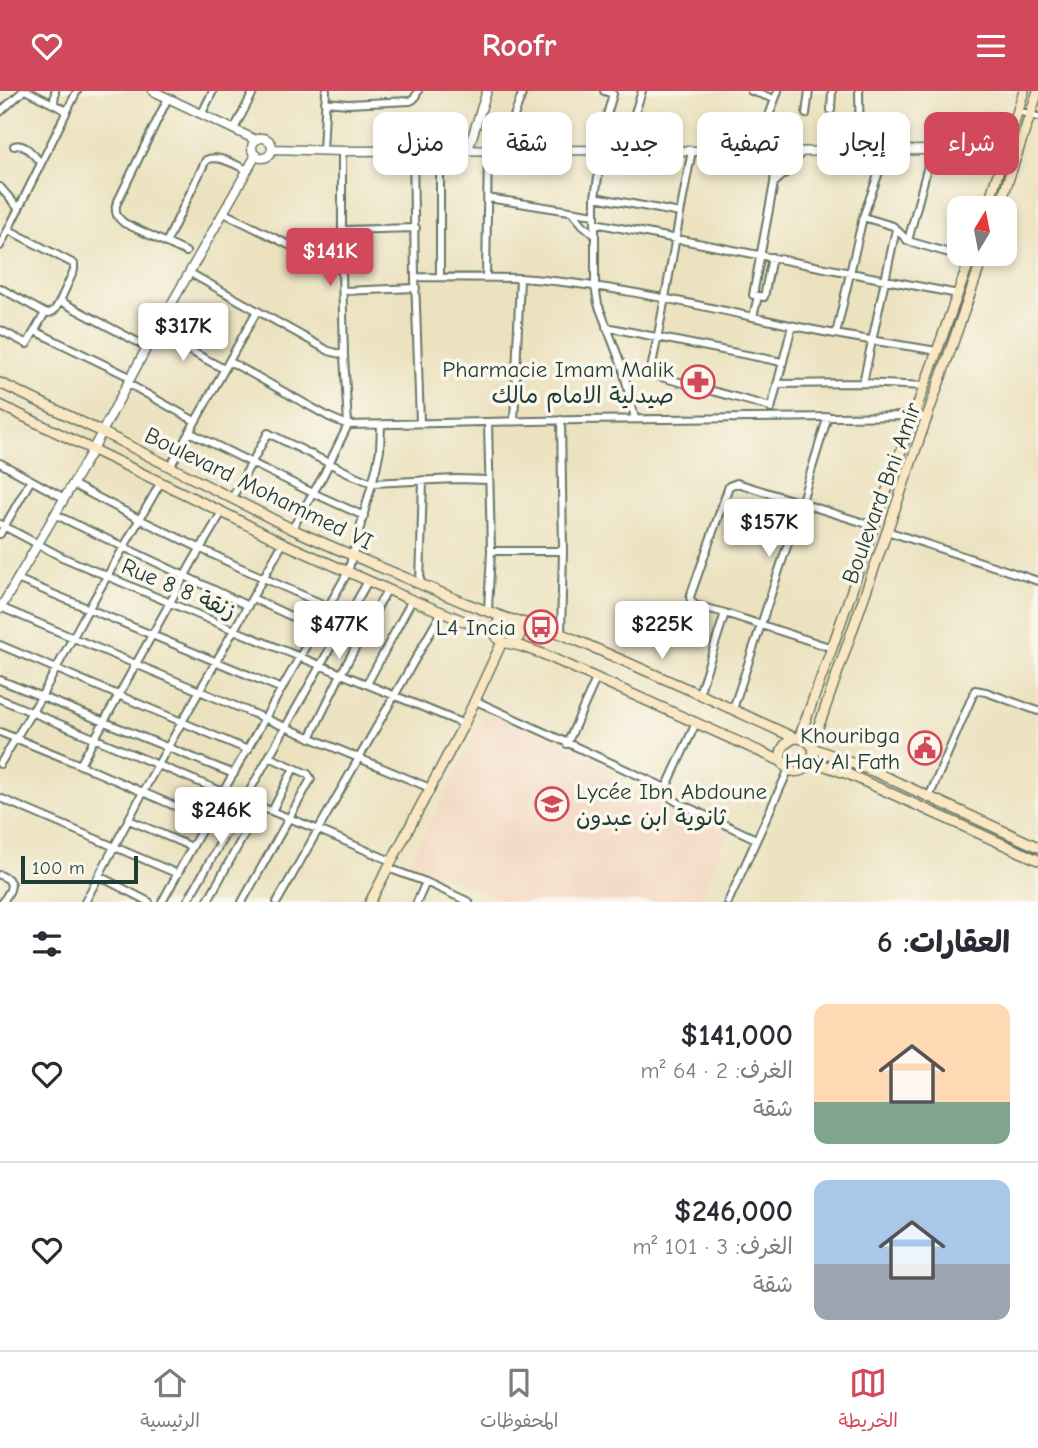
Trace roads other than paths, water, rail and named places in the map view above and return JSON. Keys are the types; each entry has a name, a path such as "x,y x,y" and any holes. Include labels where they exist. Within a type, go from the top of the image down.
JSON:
{"main road":[{"path":"1018,111 1024,91"},
{"path":"1019,150 1034,115 1038,91"},
{"path":"991,196 997,175"},
{"path":"1003,196 1010,175"},
{"name":"Boulevard Bni Amir","path":"797,738 832,648 968,266"},
{"name":"Boulevard Bni Amir","path":"811,746 980,266"},
{"name":"Boulevard Mohammed VI","path":"0,383 292,529 420,584 511,619 561,633 797,738"},
{"name":"Boulevard Mohammed VI","path":"0,405 283,543 387,590 495,632"},
{"path":"370,902 507,643 515,641 520,635 520,627 511,619 499,621 495,632 498,638 507,643 543,654 796,771 808,767 812,761 814,755 811,746"},
{"path":"786,766 781,754 783,745 790,739 803,739 811,746 875,772 1038,847"},
{"path":"812,761 848,774 1038,860"}],"street":[{"path":"0,111 25,91 67,111"},
{"path":"54,104 55,91"},
{"path":"0,246 77,91"},
{"path":"202,113 213,91"},
{"path":"234,129 254,91"},
{"path":"323,151 326,91"},
{"path":"325,102 348,104 410,101 415,99 418,91"},
{"path":"482,150 468,150 487,91"},
{"path":"516,112 523,91"},
{"path":"604,91 614,92 609,112"},
{"path":"635,112 642,91"},
{"path":"751,91 775,99"},
{"path":"770,112 778,91"},
{"path":"806,114 809,91"},
{"path":"831,110 832,91"},
{"path":"859,91 859,112"},
{"path":"186,252 124,223 115,213 161,94 256,140 266,138 271,143 271,153 262,158 256,155 252,148 256,140"},
{"path":"1018,111 1034,115"},
{"path":"14,146 24,146 41,163"},
{"path":"272,149 373,151"},
{"path":"292,529 330,463 348,425 342,271 342,151"},
{"path":"683,151 697,151"},
{"path":"650,374 692,151"},
{"path":"256,155 155,332 93,449 0,608 430,788"},
{"path":"166,243 206,160 218,158 248,170"},
{"path":"415,175 420,423"},
{"path":"440,175 440,277"},
{"path":"486,277 488,175"},
{"path":"597,175 595,286 598,305 623,369 635,419"},
{"path":"772,257 764,297 753,295 775,175"},
{"path":"774,183 783,175"},
{"path":"836,334 863,217 878,175"},
{"path":"908,241 925,175"},
{"path":"0,187 19,209"},
{"path":"595,197 680,212"},
{"path":"488,198 595,215"},
{"path":"572,212 595,235"},
{"path":"224,213 342,271"},
{"path":"863,217 888,223 908,241 947,250"},
{"path":"595,223 958,294"},
{"path":"343,230 416,228"},
{"path":"863,383 897,229"},
{"path":"0,288 45,313 52,313 72,275 74,264 9,230"},
{"path":"190,273 329,351 344,355"},
{"path":"415,277 559,280 938,351"},
{"path":"514,422 520,278"},
{"path":"343,291 416,288"},
{"path":"753,317 758,296"},
{"path":"60,301 147,347"},
{"path":"170,467 257,311"},
{"path":"0,331 27,344 45,313"},
{"path":"769,418 792,325"},
{"path":"606,327 782,362"},
{"path":"35,331 129,380 195,421"},
{"path":"155,332 224,369"},
{"path":"229,361 348,425 635,419 928,418"},
{"path":"623,369 771,407"},
{"path":"777,384 863,383 925,386"},
{"path":"733,709 828,417"},
{"path":"561,420 561,633"},
{"path":"488,422 491,551 488,610"},
{"path":"162,902 348,572 378,460 381,425"},
{"path":"189,432 364,516"},
{"path":"232,498 268,433 372,483 489,480"},
{"path":"1,466 64,498"},
{"path":"0,534 2,526 31,480"},
{"path":"420,584 423,480"},
{"path":"0,764 41,697 161,482"},
{"path":"832,648 695,605 690,597 729,486 737,483 874,526"},
{"path":"72,484 263,579 329,607"},
{"path":"80,765 222,512"},
{"path":"54,514 247,606"},
{"name":"Rue 8 8 زنقة","path":"2,526 37,545 107,576 464,724"},
{"path":"887,531 1038,581"},
{"path":"85,902 143,792 283,543"},
{"path":"491,551 563,551"},
{"path":"17,579 282,689"},
{"path":"187,902 368,581"},
{"path":"310,738 387,590"},
{"path":"252,598 316,628"},
{"path":"367,684 412,600"},
{"path":"277,902 442,612"},
{"path":"699,694 725,613"},
{"path":"0,645 248,750"},
{"path":"567,744 596,679"},
{"path":"0,680 234,774"},
{"path":"929,797 975,690 1038,711"},
{"path":"0,699 319,830 469,902"},
{"path":"476,701 666,788 673,799 681,804 756,839"},
{"path":"666,788 696,723"},
{"path":"0,732 207,820"},
{"path":"242,902 311,779 310,775 269,757"},
{"path":"728,902 786,766"},
{"path":"272,811 294,768"},
{"path":"0,798 178,874"},
{"path":"207,902 260,806"},
{"path":"129,820 192,847"},
{"path":"0,875 11,884 3,902"},
{"path":"99,876 149,902"},
{"path":"417,902 426,882"}],"place":[{"name":"Pharmacie Imam Malik صيدلية الامام مالك","path":"698,382"},
{"name":"L4 Incia","path":"541,627"},
{"name":"Khouribga Hay Al Fath","path":"925,748"},
{"name":"Lycée Ibn Abdoune ثانوية ابن عبدون","path":"552,804"}]}
